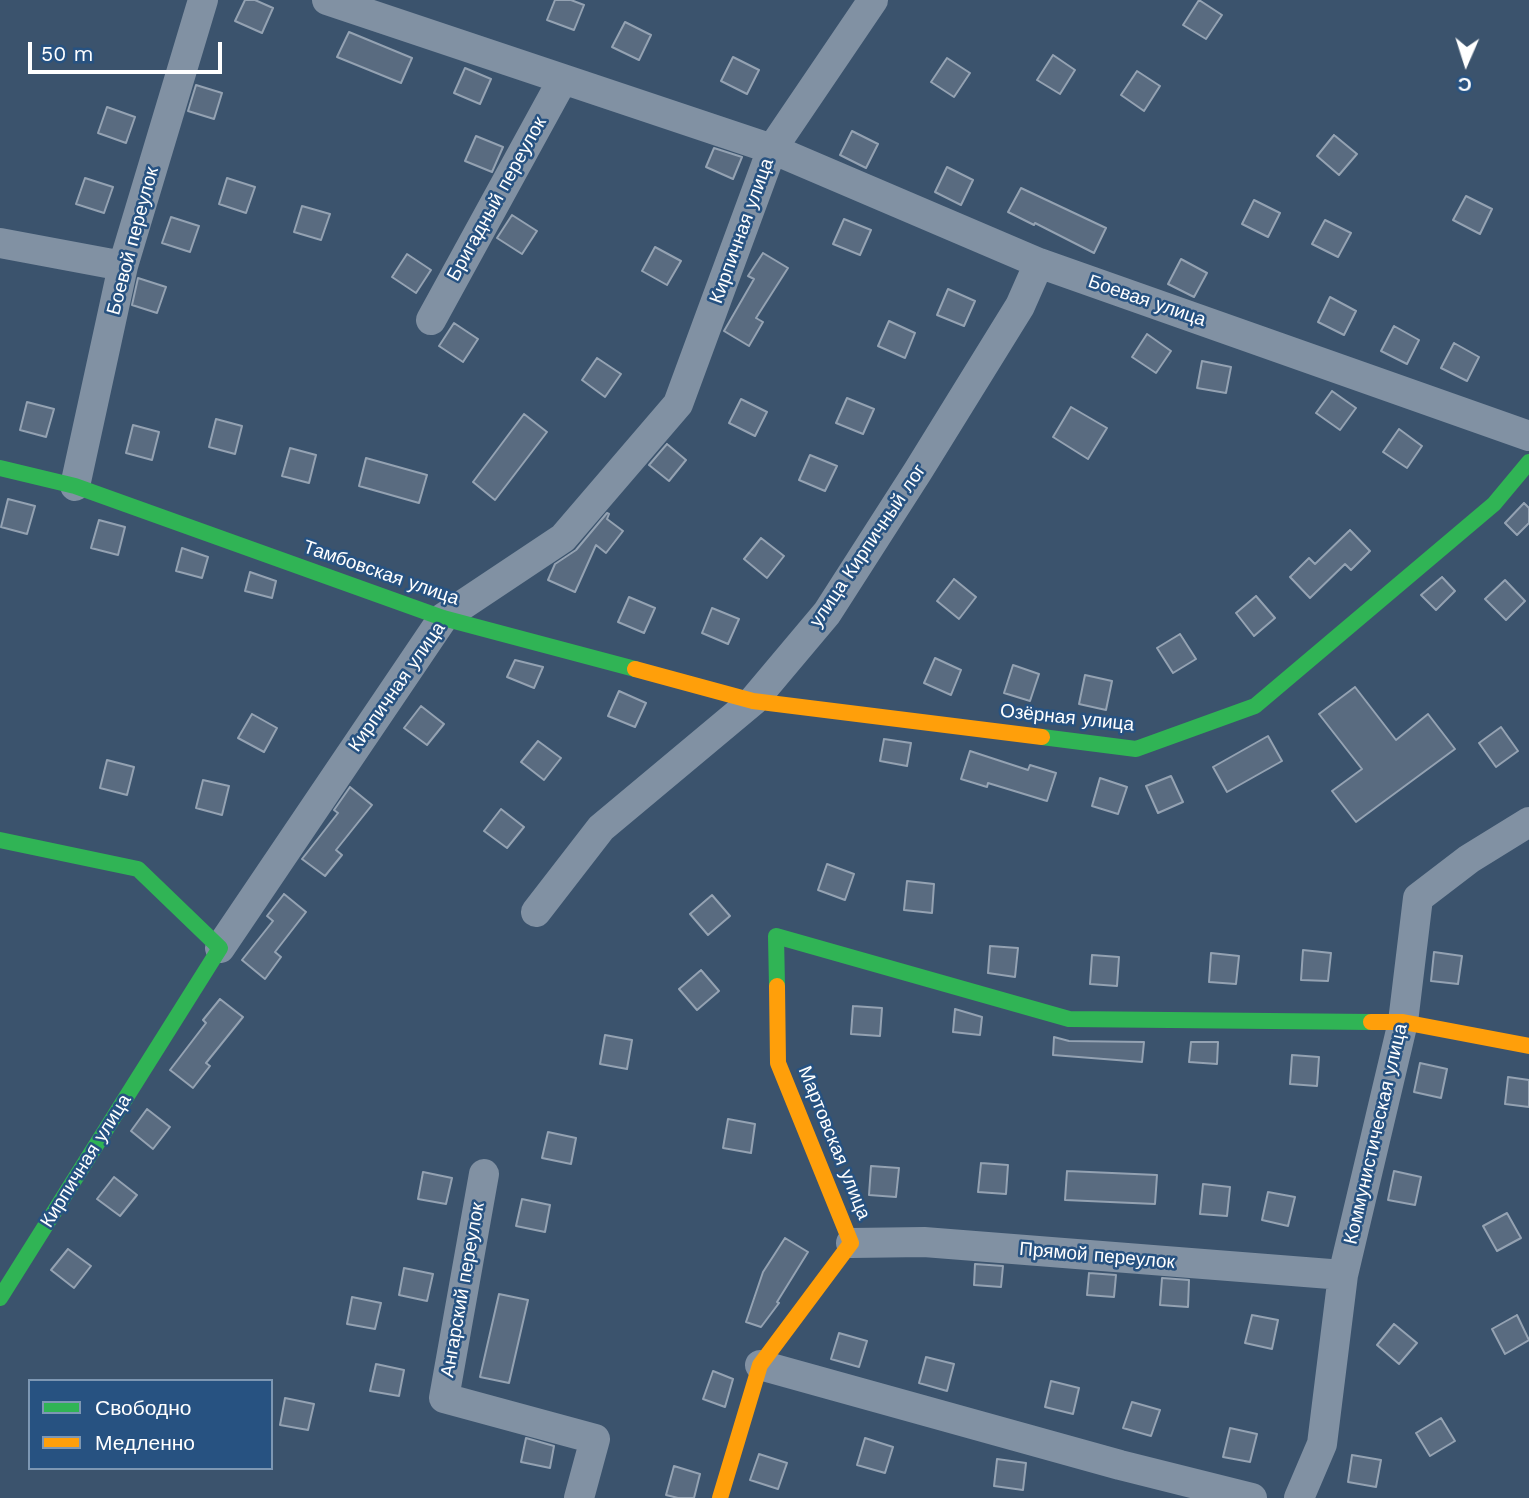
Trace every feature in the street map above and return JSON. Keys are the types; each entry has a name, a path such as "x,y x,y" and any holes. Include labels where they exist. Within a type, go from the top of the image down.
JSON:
{"street":[{"name":"Боевой переулок","path":"75,486 123,266 203,0"},
{"name":"Боевая улица","path":"327,0 772,149 1039,263 1529,436"},
{"name":"Кирпичная улица","path":"0,1298 220,948 443,618 563,538 678,404 772,149 873,0"},
{"name":"Бригадный переулок","path":"431,320 563,79"},
{"path":"0,243 123,266"},
{"name":"улица Кирпичный лог","path":"536,912 601,828 753,701 827,613 1013,317 1039,263"},
{"name":"Озёрная улица","path":"753,701 1136,749 1255,706 1494,504 1529,462"},
{"name":"Тамбовская улица","path":"0,468 75,486 443,618 753,701"},
{"name":"Коммунистическая улица","path":"1299,1498 1322,1444 1343,1275 1403,1022 1418,898 1469,859 1529,822"},
{"path":"0,840 138,869 220,948"},
{"name":"Мартовская улица","path":"720,1498 760,1365 851,1242 778,1063 776,936 1069,1019 1403,1022"},
{"path":"1403,1022 1529,1046"},
{"name":"Ангарский переулок","path":"484,1174 444,1398 594,1439 579,1498"},
{"name":"Прямой переулок","path":"851,1242 924,1242 1343,1275"},
{"path":"760,1365 1121,1465 1252,1498"}],"building":[{"path":"245,0 255,0 273,8 262,33 235,21"},
{"path":"555,0 571,0 584,5 574,30 547,20"},
{"path":"1199,0 1222,15 1206,39 1183,25"},
{"path":"625,22 651,35 639,60 612,47"},
{"path":"349,32 412,58 401,83 337,57"},
{"path":"1053,55 1075,70 1060,94 1037,80"},
{"path":"733,57 759,70 747,94 721,81"},
{"path":"947,58 970,73 954,97 931,82"},
{"path":"465,68 491,79 480,104 454,93"},
{"path":"1137,71 1160,86 1144,111 1121,95"},
{"path":"196,85 222,93 214,119 188,111"},
{"path":"107,107 135,117 126,143 98,133"},
{"path":"852,131 878,144 866,168 840,155"},
{"path":"1334,135 1357,154 1339,175 1317,156"},
{"path":"476,136 503,147 492,172 465,161"},
{"path":"714,148 742,157 733,179 706,167"},
{"path":"947,167 973,180 961,205 935,192"},
{"path":"85,178 113,187 104,213 76,204"},
{"path":"227,178 255,187 246,213 219,204"},
{"path":"1021,188 1106,228 1094,253 1008,212"},
{"path":"1466,196 1492,209 1480,234 1453,220"},
{"path":"1254,200 1280,213 1268,237 1242,224"},
{"path":"302,206 330,214 321,240 294,232"},
{"path":"512,215 537,231 522,254 497,238"},
{"path":"171,217 199,226 190,252 162,243"},
{"path":"844,219 871,230 860,255 833,244"},
{"path":"1325,220 1351,233 1338,257 1312,244"},
{"path":"655,247 681,261 667,285 642,271"},
{"path":"763,253 788,268 756,318 763,322 749,346 724,331 754,279 748,276"},
{"path":"407,254 431,270 416,293 392,277"},
{"path":"1181,259 1207,273 1194,297 1168,284"},
{"path":"138,278 166,287 157,313 132,305"},
{"path":"948,289 975,301 964,326 937,315"},
{"path":"1330,297 1356,311 1344,335 1318,322"},
{"path":"889,321 915,333 905,358 878,346"},
{"path":"454,323 478,339 463,362 439,346"},
{"path":"1394,326 1419,340 1407,364 1381,351"},
{"path":"1147,334 1171,351 1156,373 1132,357"},
{"path":"1454,343 1479,357 1467,381 1441,368"},
{"path":"597,358 621,374 605,397 582,380"},
{"path":"1202,361 1231,367 1226,393 1197,388"},
{"path":"1332,391 1356,408 1340,430 1316,413"},
{"path":"847,398 874,409 863,434 836,423"},
{"path":"741,399 767,412 755,436 729,423"},
{"path":"27,402 54,409 46,437 20,430"},
{"path":"1071,407 1107,428 1088,459 1053,437"},
{"path":"524,414 547,432 495,500 473,482"},
{"path":"216,419 242,426 235,454 209,447"},
{"path":"133,425 159,432 152,460 126,453"},
{"path":"1399,429 1422,446 1407,468 1383,452"},
{"path":"667,444 686,460 669,481 649,465"},
{"path":"290,448 316,455 309,483 282,476"},
{"path":"810,455 837,466 825,491 799,480"},
{"path":"366,458 427,475 419,503 359,486"},
{"path":"8,499 35,506 27,534 1,527"},
{"path":"1524,503 1529,508 1529,523 1517,535 1505,523"},
{"path":"607,513 607,519 623,531 606,553 596,545 575,592 548,580 555,564 576,550"},
{"path":"99,520 125,527 118,555 91,548"},
{"path":"1350,530 1370,551 1351,570 1345,564 1310,598 1290,577 1309,558 1315,564"},
{"path":"761,538 784,556 767,578 744,559"},
{"path":"182,548 208,557 202,578 176,571"},
{"path":"250,572 276,581 272,598 245,591"},
{"path":"1442,577 1455,591 1436,610 1421,595"},
{"path":"954,579 976,597 959,619 937,601"},
{"path":"1505,580 1525,601 1506,620 1485,599"},
{"path":"1256,596 1275,618 1254,636 1236,613"},
{"path":"629,597 655,608 644,633 618,622"},
{"path":"712,608 739,619 728,644 702,633"},
{"path":"1180,634 1196,659 1173,673 1157,648"},
{"path":"935,658 961,670 951,695 924,683"},
{"path":"515,660 543,667 534,688 507,677"},
{"path":"1013,665 1039,674 1030,701 1004,693"},
{"path":"1085,675 1112,681 1106,710 1079,704"},
{"path":"1355,687 1396,740 1428,714 1455,749 1356,822 1332,791 1362,769 1319,714"},
{"path":"619,691 646,703 635,727 608,716"},
{"path":"421,706 444,724 427,745 404,728"},
{"path":"252,714 277,728 264,752 238,738"},
{"path":"1501,727 1518,751 1496,767 1479,743"},
{"path":"1268,736 1282,761 1227,792 1213,767"},
{"path":"884,739 911,743 907,766 880,761"},
{"path":"538,741 561,758 544,780 521,762"},
{"path":"970,751 1028,770 1030,765 1056,773 1047,801 988,783 987,787 961,779"},
{"path":"107,760 134,767 127,795 100,788"},
{"path":"1171,776 1183,802 1158,813 1146,786"},
{"path":"1100,778 1127,787 1118,814 1092,806"},
{"path":"203,780 229,786 222,815 196,808"},
{"path":"350,787 372,805 336,850 342,855 325,876 302,859 338,813 334,810"},
{"path":"501,809 524,827 507,848 484,831"},
{"path":"827,864 854,874 845,900 818,890"},
{"path":"907,881 934,884 932,913 904,910"},
{"path":"284,894 306,912 275,952 281,957 265,979 242,960 273,921 267,916"},
{"path":"712,895 730,916 708,935 690,914"},
{"path":"990,946 1018,948 1015,977 988,973"},
{"path":"1303,950 1331,953 1328,981 1301,980"},
{"path":"1434,952 1462,956 1458,984 1431,981"},
{"path":"1211,953 1239,956 1236,984 1209,982"},
{"path":"1092,955 1119,957 1117,986 1090,984"},
{"path":"701,970 719,991 697,1010 679,989"},
{"path":"220,999 243,1017 206,1063 210,1066 193,1088 170,1070 206,1023 203,1020"},
{"path":"853,1006 882,1008 880,1036 851,1034"},
{"path":"955,1009 982,1017 980,1035 953,1032"},
{"path":"605,1035 632,1040 627,1069 600,1064"},
{"path":"1054,1037 1069,1041 1144,1042 1142,1062 1053,1055"},
{"path":"1191,1042 1218,1042 1217,1064 1189,1062"},
{"path":"1292,1055 1319,1057 1317,1086 1290,1084"},
{"path":"1420,1063 1447,1069 1441,1098 1414,1092"},
{"path":"1508,1077 1529,1080 1529,1107 1505,1104"},
{"path":"147,1109 170,1127 153,1149 131,1131"},
{"path":"728,1119 755,1124 751,1153 723,1148"},
{"path":"548,1132 576,1138 571,1164 542,1158"},
{"path":"981,1163 1008,1165 1006,1194 978,1192"},
{"path":"871,1166 899,1168 896,1197 869,1195"},
{"path":"1067,1171 1157,1175 1155,1204 1065,1200"},
{"path":"1394,1171 1421,1177 1415,1205 1388,1200"},
{"path":"423,1172 452,1178 446,1204 418,1199"},
{"path":"114,1177 137,1195 120,1216 97,1199"},
{"path":"1203,1184 1230,1187 1227,1216 1200,1214"},
{"path":"1268,1192 1295,1197 1288,1226 1262,1220"},
{"path":"522,1199 550,1205 545,1232 516,1226"},
{"path":"1507,1213 1521,1238 1497,1251 1483,1226"},
{"path":"785,1238 808,1252 777,1302 779,1303 761,1327 746,1322 763,1272"},
{"path":"68,1249 91,1266 74,1288 51,1270"},
{"path":"975,1264 1003,1266 1001,1287 974,1285"},
{"path":"404,1268 433,1274 427,1301 399,1295"},
{"path":"1089,1273 1116,1275 1114,1297 1087,1295"},
{"path":"1162,1278 1189,1280 1188,1307 1160,1305"},
{"path":"499,1294 528,1300 509,1383 480,1377"},
{"path":"352,1297 381,1303 375,1329 347,1324"},
{"path":"1252,1315 1278,1320 1272,1349 1245,1343"},
{"path":"1517,1315 1529,1340 1505,1354 1492,1329"},
{"path":"1394,1324 1417,1343 1399,1364 1377,1345"},
{"path":"839,1333 867,1341 859,1367 831,1359"},
{"path":"926,1357 954,1364 947,1391 919,1383"},
{"path":"376,1364 404,1370 399,1396 370,1391"},
{"path":"713,1371 733,1379 725,1407 703,1399"},
{"path":"1051,1381 1079,1388 1073,1414 1045,1407"},
{"path":"285,1398 314,1404 308,1430 280,1425"},
{"path":"1132,1402 1160,1410 1151,1436 1123,1428"},
{"path":"1441,1418 1455,1441 1430,1456 1416,1433"},
{"path":"1230,1428 1257,1434 1250,1462 1223,1457"},
{"path":"526,1438 554,1446 550,1468 521,1462"},
{"path":"865,1438 893,1447 885,1473 857,1465"},
{"path":"759,1454 787,1463 778,1489 750,1480"},
{"path":"1352,1455 1381,1460 1376,1487 1348,1482"},
{"path":"997,1459 1026,1463 1023,1490 994,1486"},
{"path":"674,1466 700,1474 694,1498 666,1495"}],"traffic: fast":[{"path":"1042,737 1136,749 1255,706 1494,504 1529,462"},
{"path":"0,468 75,486 443,618 635,669"},
{"path":"0,840 138,869 220,948 0,1298"},
{"path":"777,986 776,936 1069,1019 1371,1022"}],"traffic: slow":[{"path":"635,669 753,701 1042,737"},
{"path":"720,1498 760,1365 851,1243 778,1063 777,986"},
{"path":"1371,1022 1403,1022 1529,1046"}]}
